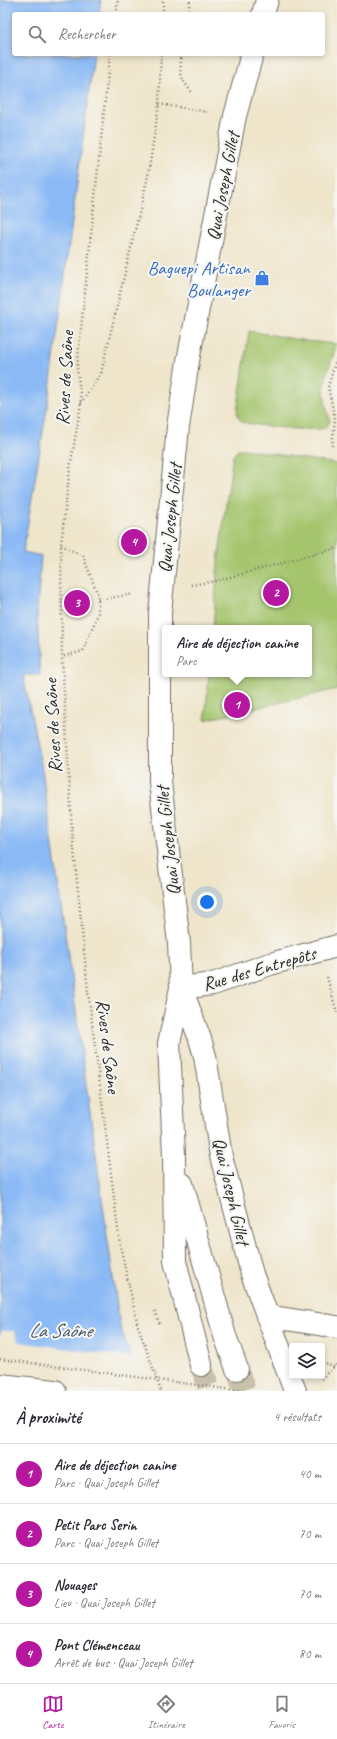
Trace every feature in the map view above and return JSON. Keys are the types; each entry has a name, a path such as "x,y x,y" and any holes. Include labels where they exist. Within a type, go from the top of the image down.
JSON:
{"main road":[{"path":"264,12 267,0"},
{"name":"Quai Joseph Gillet","path":"201,1364 175,1261 174,1156 169,1043 180,988 179,943 160,782 162,590 180,412 235,116 251,56"},
{"name":"Rue des Entrepôts","path":"180,988 213,984 270,964 337,946"},
{"name":"Quai Joseph Gillet","path":"180,988 200,1039 209,1080 221,1156 252,1274 295,1391"},
{"name":"Quai Joseph Gillet","path":"174,1156 225,1336 237,1369"},
{"path":"267,1316 337,1327"},
{"path":"0,1385 56,1391"}],"path":[{"path":"116,12 118,0"},
{"path":"163,0 163,12"},
{"path":"188,12 190,0"},
{"name":"Rives de Saône","path":"110,56 77,367 81,403 70,468 61,545 62,657 72,830 87,983 120,1245 138,1326 161,1391"},
{"path":"81,403 101,373 148,176 159,104 161,56"},
{"path":"182,56 179,71 184,82 193,94"},
{"path":"159,104 235,116"},
{"path":"332,446 335,419 328,387 337,357"},
{"path":"61,545 83,556 98,595 98,614 83,651 62,657"},
{"path":"98,600 216,580 337,548"},
{"path":"326,975 337,1013"},
{"path":"0,1359 243,1391"},
{"path":"325,1363 336,1366"},
{"path":"316,1382 336,1366"}],"green space":[{"path":"249,331 306,341 337,344 327,373 324,389 330,422 325,428 297,429 271,427 249,424 240,419 237,412"},
{"path":"244,449 337,464 337,689 205,720 209,677 312,677 312,625 213,625 218,561 233,455 238,450"}],"water":[{"name":"La Saône","path":"0,0 101,0 99,12 12,12 12,56 94,56 50,389 23,552 41,556 37,611 40,675 23,675 42,769 120,1327 138,1374 0,1391"}],"pier":[{"path":"2,1331 14,1331 19,1342 134,1358 146,1391 0,1391 0,1336"}],"tunnel":[{"path":"201,1365 210,1391"},
{"path":"237,1369 245,1391"}],"place":[{"name":"Baguepi Artisan Boulanger","path":"262,278"},
{"name":"Pont Clémenceau","path":"134,542"},
{"name":"Petit Parc Serin","path":"276,593"},
{"name":"Nouages","path":"77,603"},
{"name":"Aire de déjection canine","path":"237,705"}]}
